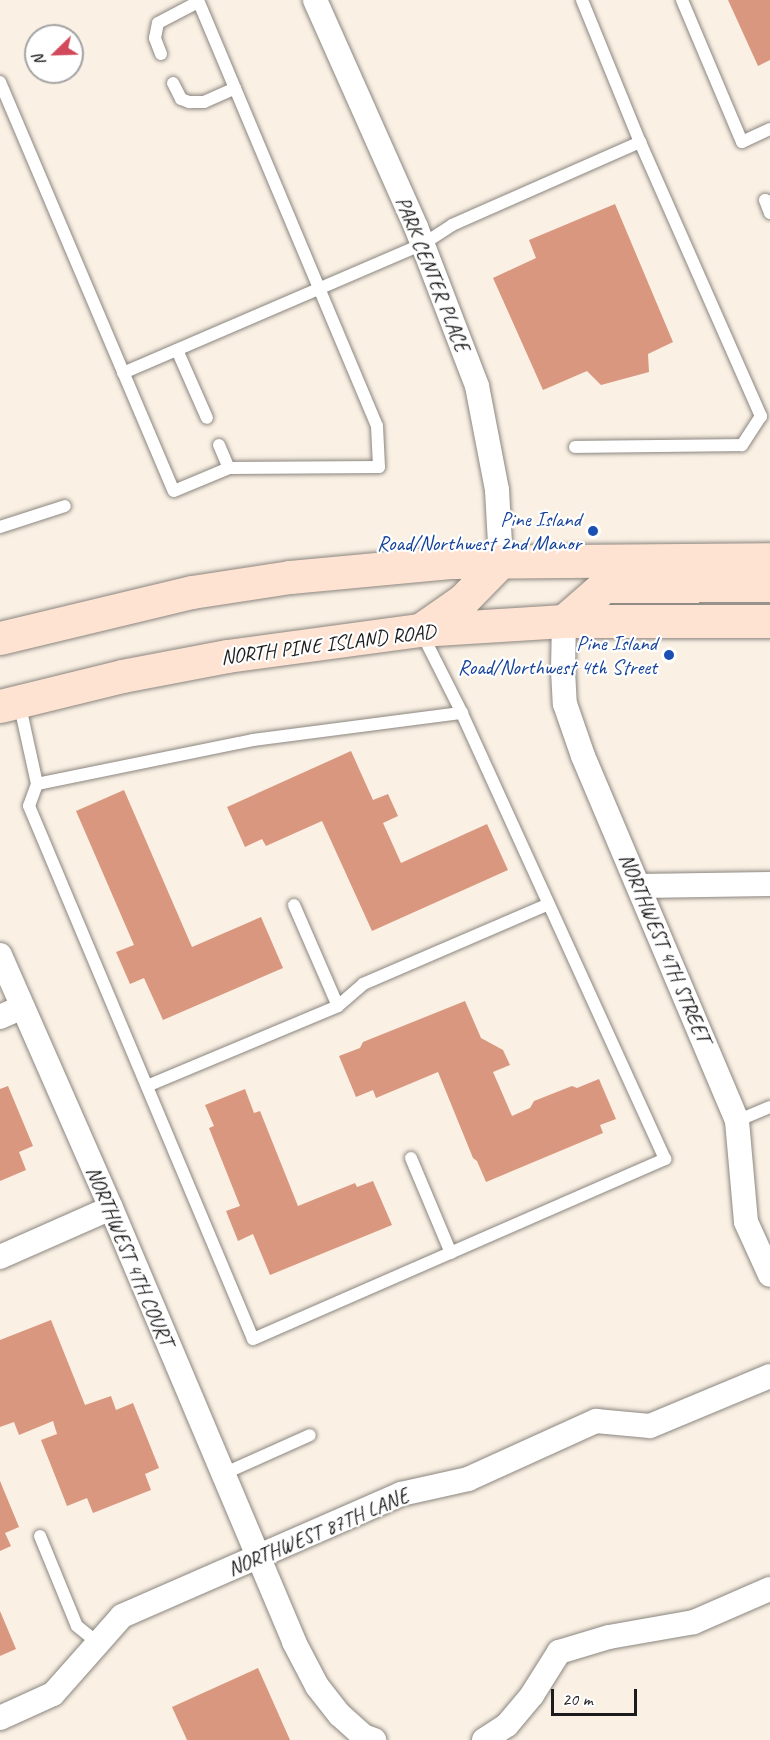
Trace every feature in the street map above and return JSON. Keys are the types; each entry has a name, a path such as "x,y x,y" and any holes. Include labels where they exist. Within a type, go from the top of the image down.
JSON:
{"main road":[{"path":"0,638 192,592 279,579 452,562 770,559"},
{"path":"420,630 463,600 501,561"},
{"path":"564,621 604,586 770,585"},
{"name":"NORTH PINE ISLAND ROAD","path":"10,704 122,676 227,656 420,630 564,621 770,621"}],"street":[{"name":"PARK CENTER PLACE","path":"315,0 423,244 477,386 497,490 501,561"},
{"name":"NORTHWEST 4TH STREET","path":"564,621 563,670 566,704 583,756 640,886 737,1121 746,1222 770,1275"},
{"path":"640,886 770,884"},
{"name":"NORTHWEST 4TH COURT","path":"0,955 111,1208 294,1642 317,1686 340,1715 363,1736 374,1740"},
{"path":"0,1017 22,1007"},
{"path":"0,1257 111,1208"},
{"name":"NORTHWEST 87TH LANE","path":"0,1718 53,1694 122,1616 401,1494 468,1479 596,1421 650,1426 770,1376"},
{"path":"484,1740 507,1725 531,1695 559,1652 609,1638 694,1622 770,1589"}],"lane":[{"path":"575,447 742,445 761,416 640,142 582,0"},
{"path":"682,0 742,142 770,129"},
{"path":"0,82 174,491 229,468 379,467 377,426 198,1 158,23 155,38 161,54"},
{"path":"173,83 181,99 189,102 204,102 236,88"},
{"path":"123,373 423,244 452,225 640,142"},
{"path":"770,202 765,200 770,213"},
{"path":"177,350 207,418"},
{"path":"219,445 229,468"},
{"path":"0,527 65,506"},
{"path":"10,704 38,784 29,806 254,1339 665,1159 462,713 420,630"},
{"path":"38,784 253,740 462,713"},
{"path":"147,1086 338,1006 363,984 549,904"},
{"path":"294,905 338,1006"},
{"path":"737,1121 770,1107"},
{"path":"411,1158 451,1252"},
{"path":"223,1474 310,1435"},
{"path":"40,1536 77,1626 98,1643"}],"building":[{"path":"728,0 770,0 770,60 758,66"},
{"path":"615,204 673,342 648,354 649,372 601,385 587,371 543,390 493,278 536,258 529,240"},
{"path":"351,751 373,800 388,794 398,816 383,823 401,863 487,824 508,870 372,931 322,821 266,846 262,839 245,847 227,807"},
{"path":"124,790 192,947 261,917 283,968 163,1020 144,978 130,984 116,952 134,945 76,811"},
{"path":"465,1001 481,1038 503,1050 510,1065 493,1072 512,1116 530,1108 534,1101 572,1086 577,1088 599,1079 616,1119 600,1125 603,1133 486,1182 477,1161 473,1158 438,1072 376,1098 373,1090 356,1097 339,1056 360,1048 363,1042"},
{"path":"8,1086 33,1146 19,1152 26,1170 0,1181 0,1089"},
{"path":"245,1089 254,1113 260,1111 298,1206 355,1183 357,1187 373,1181 392,1225 270,1275 253,1234 238,1241 226,1211 240,1206 209,1128 214,1126 205,1105"},
{"path":"51,1320 85,1405 111,1396 116,1410 133,1403 159,1468 145,1474 151,1490 93,1513 87,1498 67,1506 41,1440 57,1434 53,1421 19,1435 14,1422 0,1427 0,1340"},
{"path":"0,1481 19,1527 5,1533 11,1546 0,1551"},
{"path":"0,1611 16,1649 0,1656"},
{"path":"258,1668 290,1740 187,1740 172,1707"}],"place":[{"name":"Pine Island Road/Northwest 2nd Manor","path":"593,531"},
{"name":"Pine Island Road/Northwest 4th Street","path":"669,655"}]}
